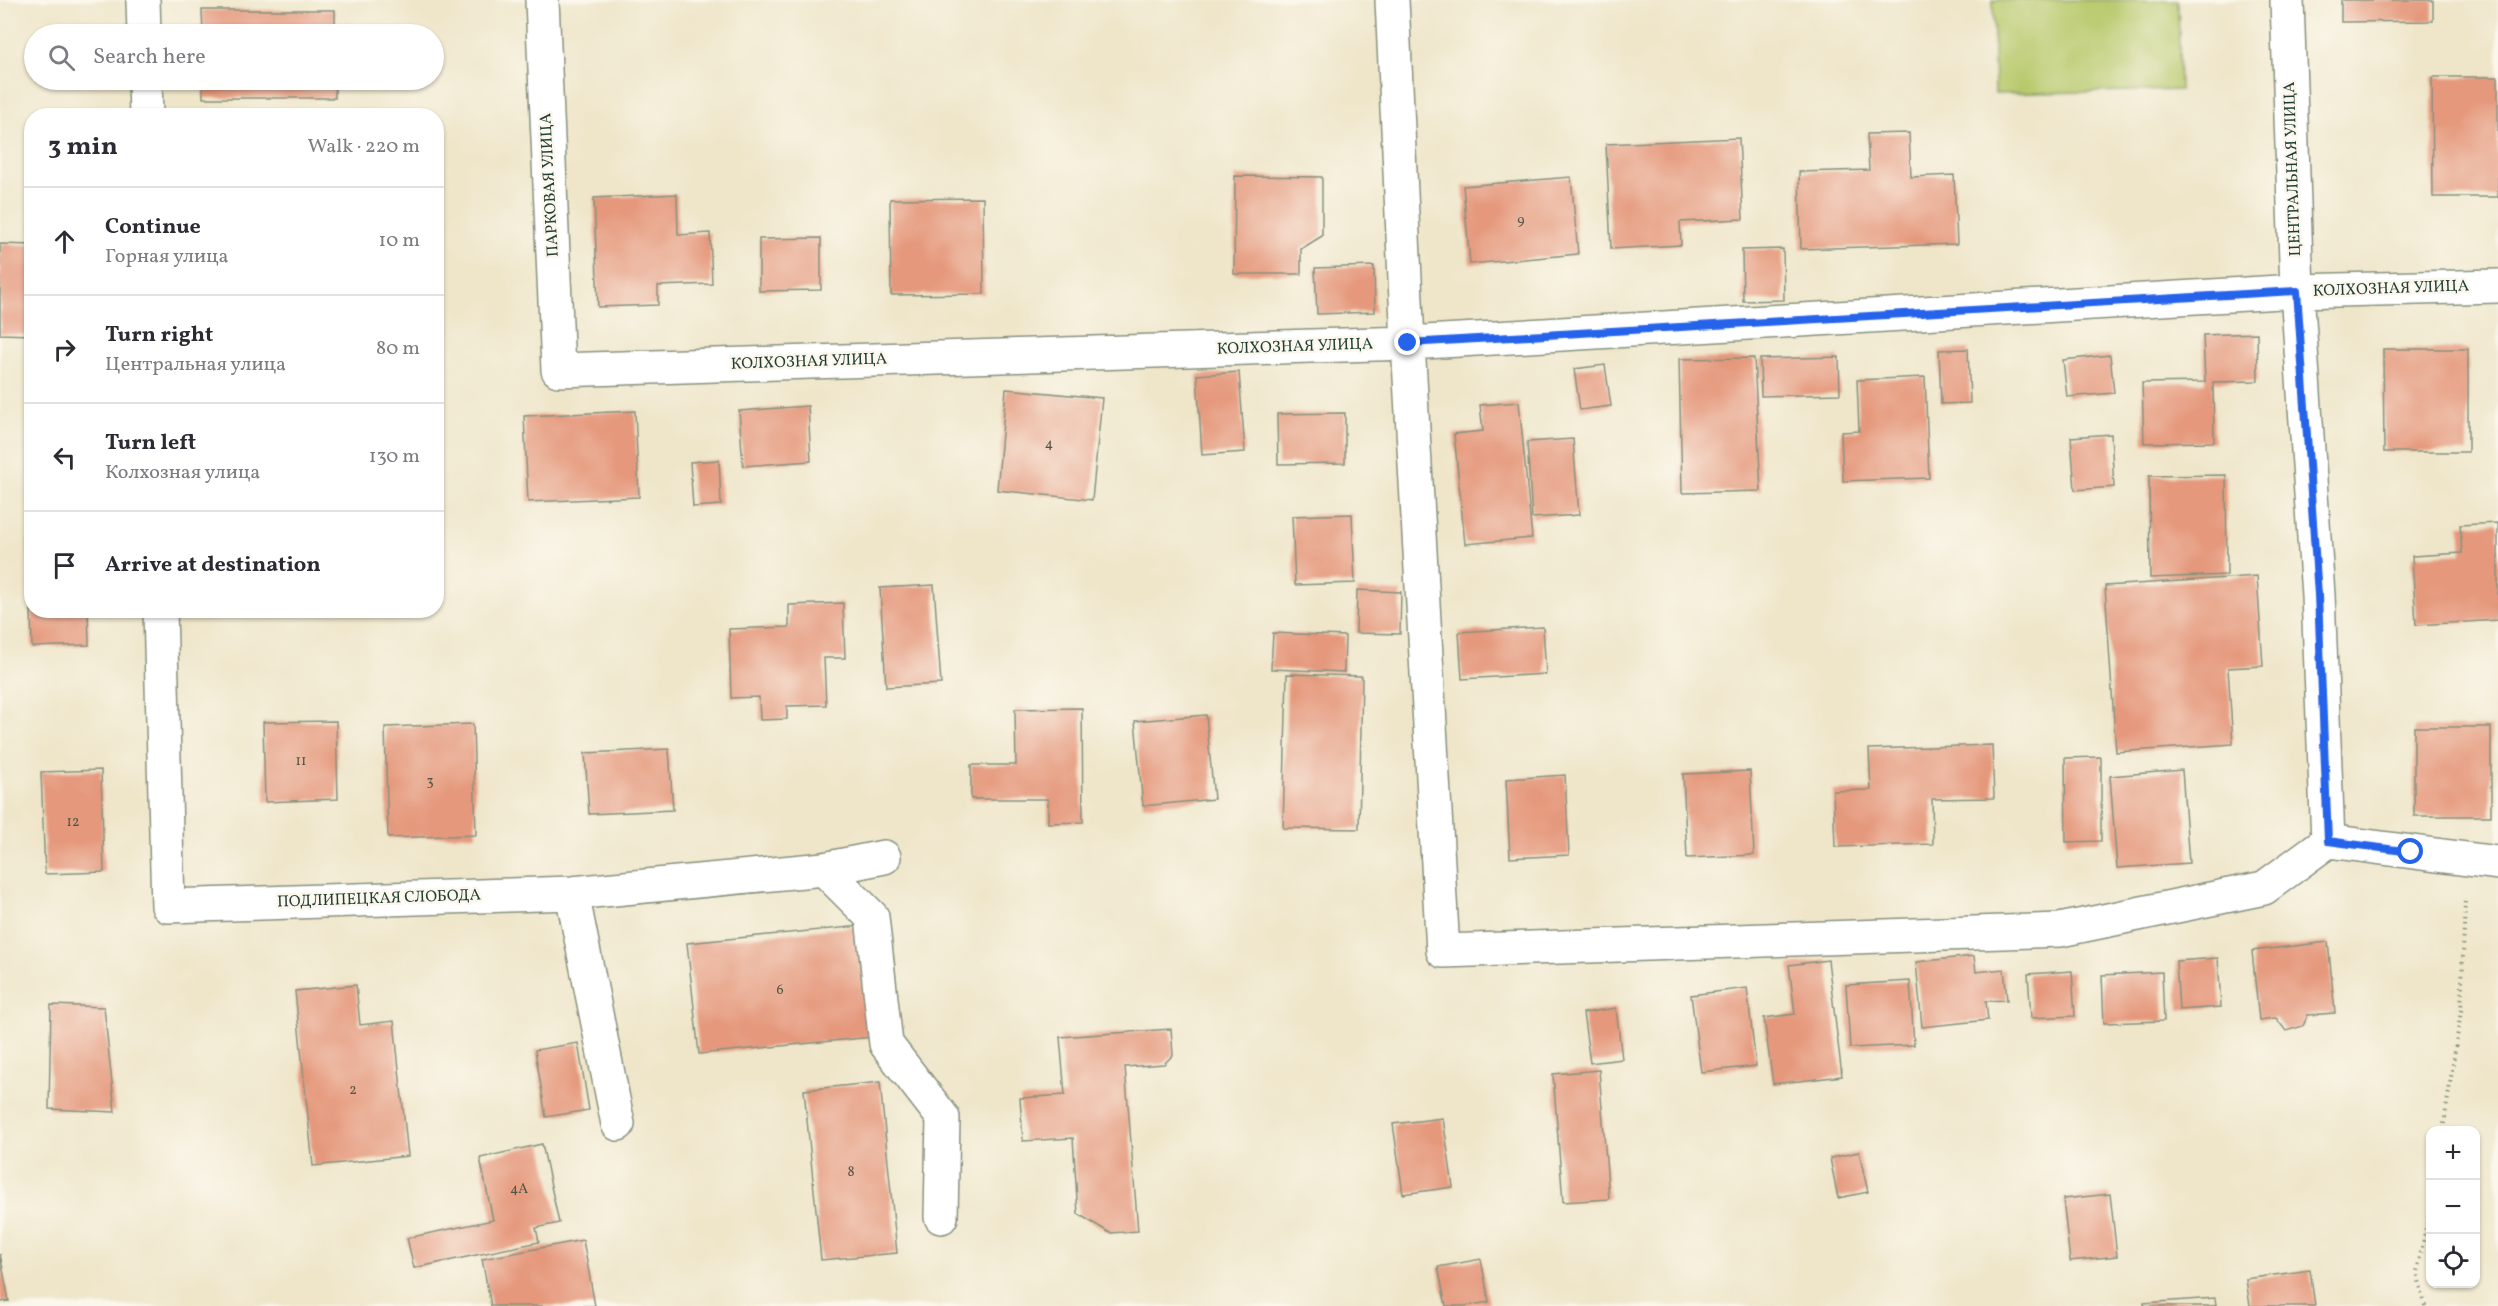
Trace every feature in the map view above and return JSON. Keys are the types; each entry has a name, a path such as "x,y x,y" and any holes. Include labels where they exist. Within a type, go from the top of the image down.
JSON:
{"street":[{"path":"143,0 144,24"},
{"name":"ПАРКОВАЯ УЛИЦА","path":"542,0 558,370"},
{"path":"1392,0 1408,343 1443,951 2060,930 2264,888 2328,841 2482,861"},
{"name":"ЦЕНТРАЛЬНАЯ УЛИЦА","path":"2287,0 2297,291 2318,595 2328,841"},
{"path":"145,90 146,108"},
{"name":"КОЛХОЗНАЯ УЛИЦА","path":"558,370 1408,343 2297,291 2498,286"},
{"name":"ПОДЛИПЕЦКАЯ СЛОБОДА","path":"160,618 168,906 572,893 824,868 884,857"},
{"path":"824,868 872,917 886,1044 943,1118 941,1217"},
{"path":"572,893 618,1124"}],"path":[{"path":"2444,1126 2482,861"},
{"path":"2425,1306 2417,1272 2426,1228"}],"green space":[{"path":"1993,0 2178,0 2180,90 1995,94"}],"building":[{"path":"2341,0 2433,0 2433,21 2341,22"},
{"path":"202,10 335,10 335,24 203,24"},
{"path":"2432,77 2498,77 2498,197 2433,197"},
{"path":"203,90 335,90 335,98 203,98"},
{"path":"1909,133 1911,177 1954,175 1957,244 1801,249 1799,172 1869,170 1867,134"},
{"path":"1739,138 1743,219 1680,222 1681,245 1611,249 1606,144"},
{"path":"1235,176 1322,177 1322,236 1301,249 1301,274 1234,274"},
{"path":"1571,177 1578,254 1470,264 1463,186"},
{"path":"677,194 678,235 710,233 712,284 658,286 658,305 598,307 594,198"},
{"path":"983,198 984,294 891,295 890,199"},
{"path":"821,238 821,290 759,291 759,239"},
{"path":"0,244 24,245 24,335 0,334"},
{"path":"1783,249 1784,300 1743,301 1742,250"},
{"path":"1374,266 1375,312 1317,314 1315,268"},
{"path":"2257,333 2258,381 2213,382 2214,442 2144,443 2142,383 2205,382 2203,335"},
{"path":"1968,349 1970,403 1941,404 1939,350"},
{"path":"2383,349 2468,349 2468,452 2384,452"},
{"path":"2110,355 2114,393 2067,397 2063,360"},
{"path":"1839,357 1840,394 1761,396 1760,359"},
{"path":"1754,358 1761,491 1682,493 1679,359"},
{"path":"1605,365 1611,406 1580,410 1574,369"},
{"path":"1239,372 1245,452 1202,455 1197,375"},
{"path":"1925,377 1929,478 1843,481 1841,432 1859,431 1857,380"},
{"path":"1006,389 1102,398 1092,500 997,490"},
{"path":"1519,402 1532,538 1465,544 1454,434 1483,431 1480,405"},
{"path":"808,406 811,461 743,466 739,411"},
{"path":"635,411 639,497 528,502 524,416"},
{"path":"1345,413 1345,463 1278,464 1277,414"},
{"path":"2111,434 2114,487 2075,490 2071,437"},
{"path":"1573,439 1579,515 1532,518 1527,442"},
{"path":"719,460 721,505 693,507 690,462"},
{"path":"2226,475 2227,575 2150,578 2149,476"},
{"path":"1352,514 1355,583 1295,585 1292,516"},
{"path":"2498,523 2498,620 2416,625 2412,556 2462,553 2460,525"},
{"path":"2257,576 2263,666 2228,668 2233,744 2116,752 2105,586"},
{"path":"934,585 941,684 886,687 880,588"},
{"path":"1357,590 1401,592 1400,634 1356,633"},
{"path":"843,603 845,658 824,658 826,705 787,706 787,719 760,720 759,697 731,698 729,629 789,627 789,605"},
{"path":"31,618 88,618 89,645 32,647"},
{"path":"1543,627 1546,674 1462,679 1459,632"},
{"path":"1273,633 1345,636 1344,672 1271,669"},
{"path":"1287,674 1362,676 1359,829 1283,828"},
{"path":"1082,708 1083,822 1048,823 1048,799 971,799 971,765 1016,765 1015,709"},
{"path":"1206,715 1214,799 1143,806 1135,721"},
{"path":"336,721 338,799 265,802 263,722"},
{"path":"473,724 476,835 388,838 385,727"},
{"path":"2414,727 2491,727 2491,816 2414,816"},
{"path":"1992,745 1994,798 1932,799 1933,844 1835,847 1833,791 1871,790 1869,749"},
{"path":"669,749 673,810 589,814 585,753"},
{"path":"2101,757 2101,841 2066,842 2065,758"},
{"path":"101,770 104,872 45,874 41,772"},
{"path":"2182,770 2189,863 2117,868 2110,776"},
{"path":"1750,771 1754,855 1687,858 1683,774"},
{"path":"1565,775 1569,855 1510,858 1506,779"},
{"path":"861,926 872,1037 699,1054 687,943"},
{"path":"2328,942 2335,1013 2308,1015 2303,1026 2286,1031 2276,1018 2259,1020 2252,951"},
{"path":"1974,956 1976,972 2004,969 2007,1000 1986,1001 1988,1020 1922,1027 1916,962"},
{"path":"2218,958 2221,1007 2179,1010 2176,961"},
{"path":"1828,960 1842,1076 1773,1084 1764,1018 1795,1014 1789,965"},
{"path":"2072,971 2075,1016 2031,1018 2028,974"},
{"path":"2162,972 2164,1021 2104,1023 2102,975"},
{"path":"1910,981 1914,1045 1850,1048 1846,985"},
{"path":"356,985 360,1025 394,1021 408,1156 313,1166 295,991"},
{"path":"1747,988 1756,1066 1701,1072 1691,995"},
{"path":"51,1005 104,1007 115,1112 49,1109"},
{"path":"1616,1008 1622,1059 1590,1063 1583,1013"},
{"path":"1171,1029 1173,1055 1164,1064 1125,1067 1138,1231 1110,1233 1078,1214 1073,1138 1023,1141 1020,1098 1065,1095 1060,1037"},
{"path":"578,1043 589,1110 546,1117 535,1050"},
{"path":"1599,1070 1609,1199 1563,1202 1553,1074"},
{"path":"880,1082 897,1253 821,1260 804,1090"},
{"path":"1443,1118 1453,1187 1403,1194 1393,1124"},
{"path":"542,1144 559,1223 536,1228 539,1242 414,1268 407,1238 493,1220 480,1158"},
{"path":"1859,1152 1868,1192 1838,1198 1830,1158"},
{"path":"2110,1194 2117,1256 2070,1261 2063,1199"},
{"path":"583,1240 595,1306 491,1306 482,1259"},
{"path":"0,1254 9,1301 0,1302"},
{"path":"1481,1259 1489,1302 1446,1306 1438,1267"},
{"path":"2310,1270 2315,1306 2250,1306 2246,1279"},
{"path":"2215,1298 2216,1306 2144,1306 2144,1303"}],"route":[{"path":"1408,343 2297,291 2318,595 2328,841 2411,852"}]}
